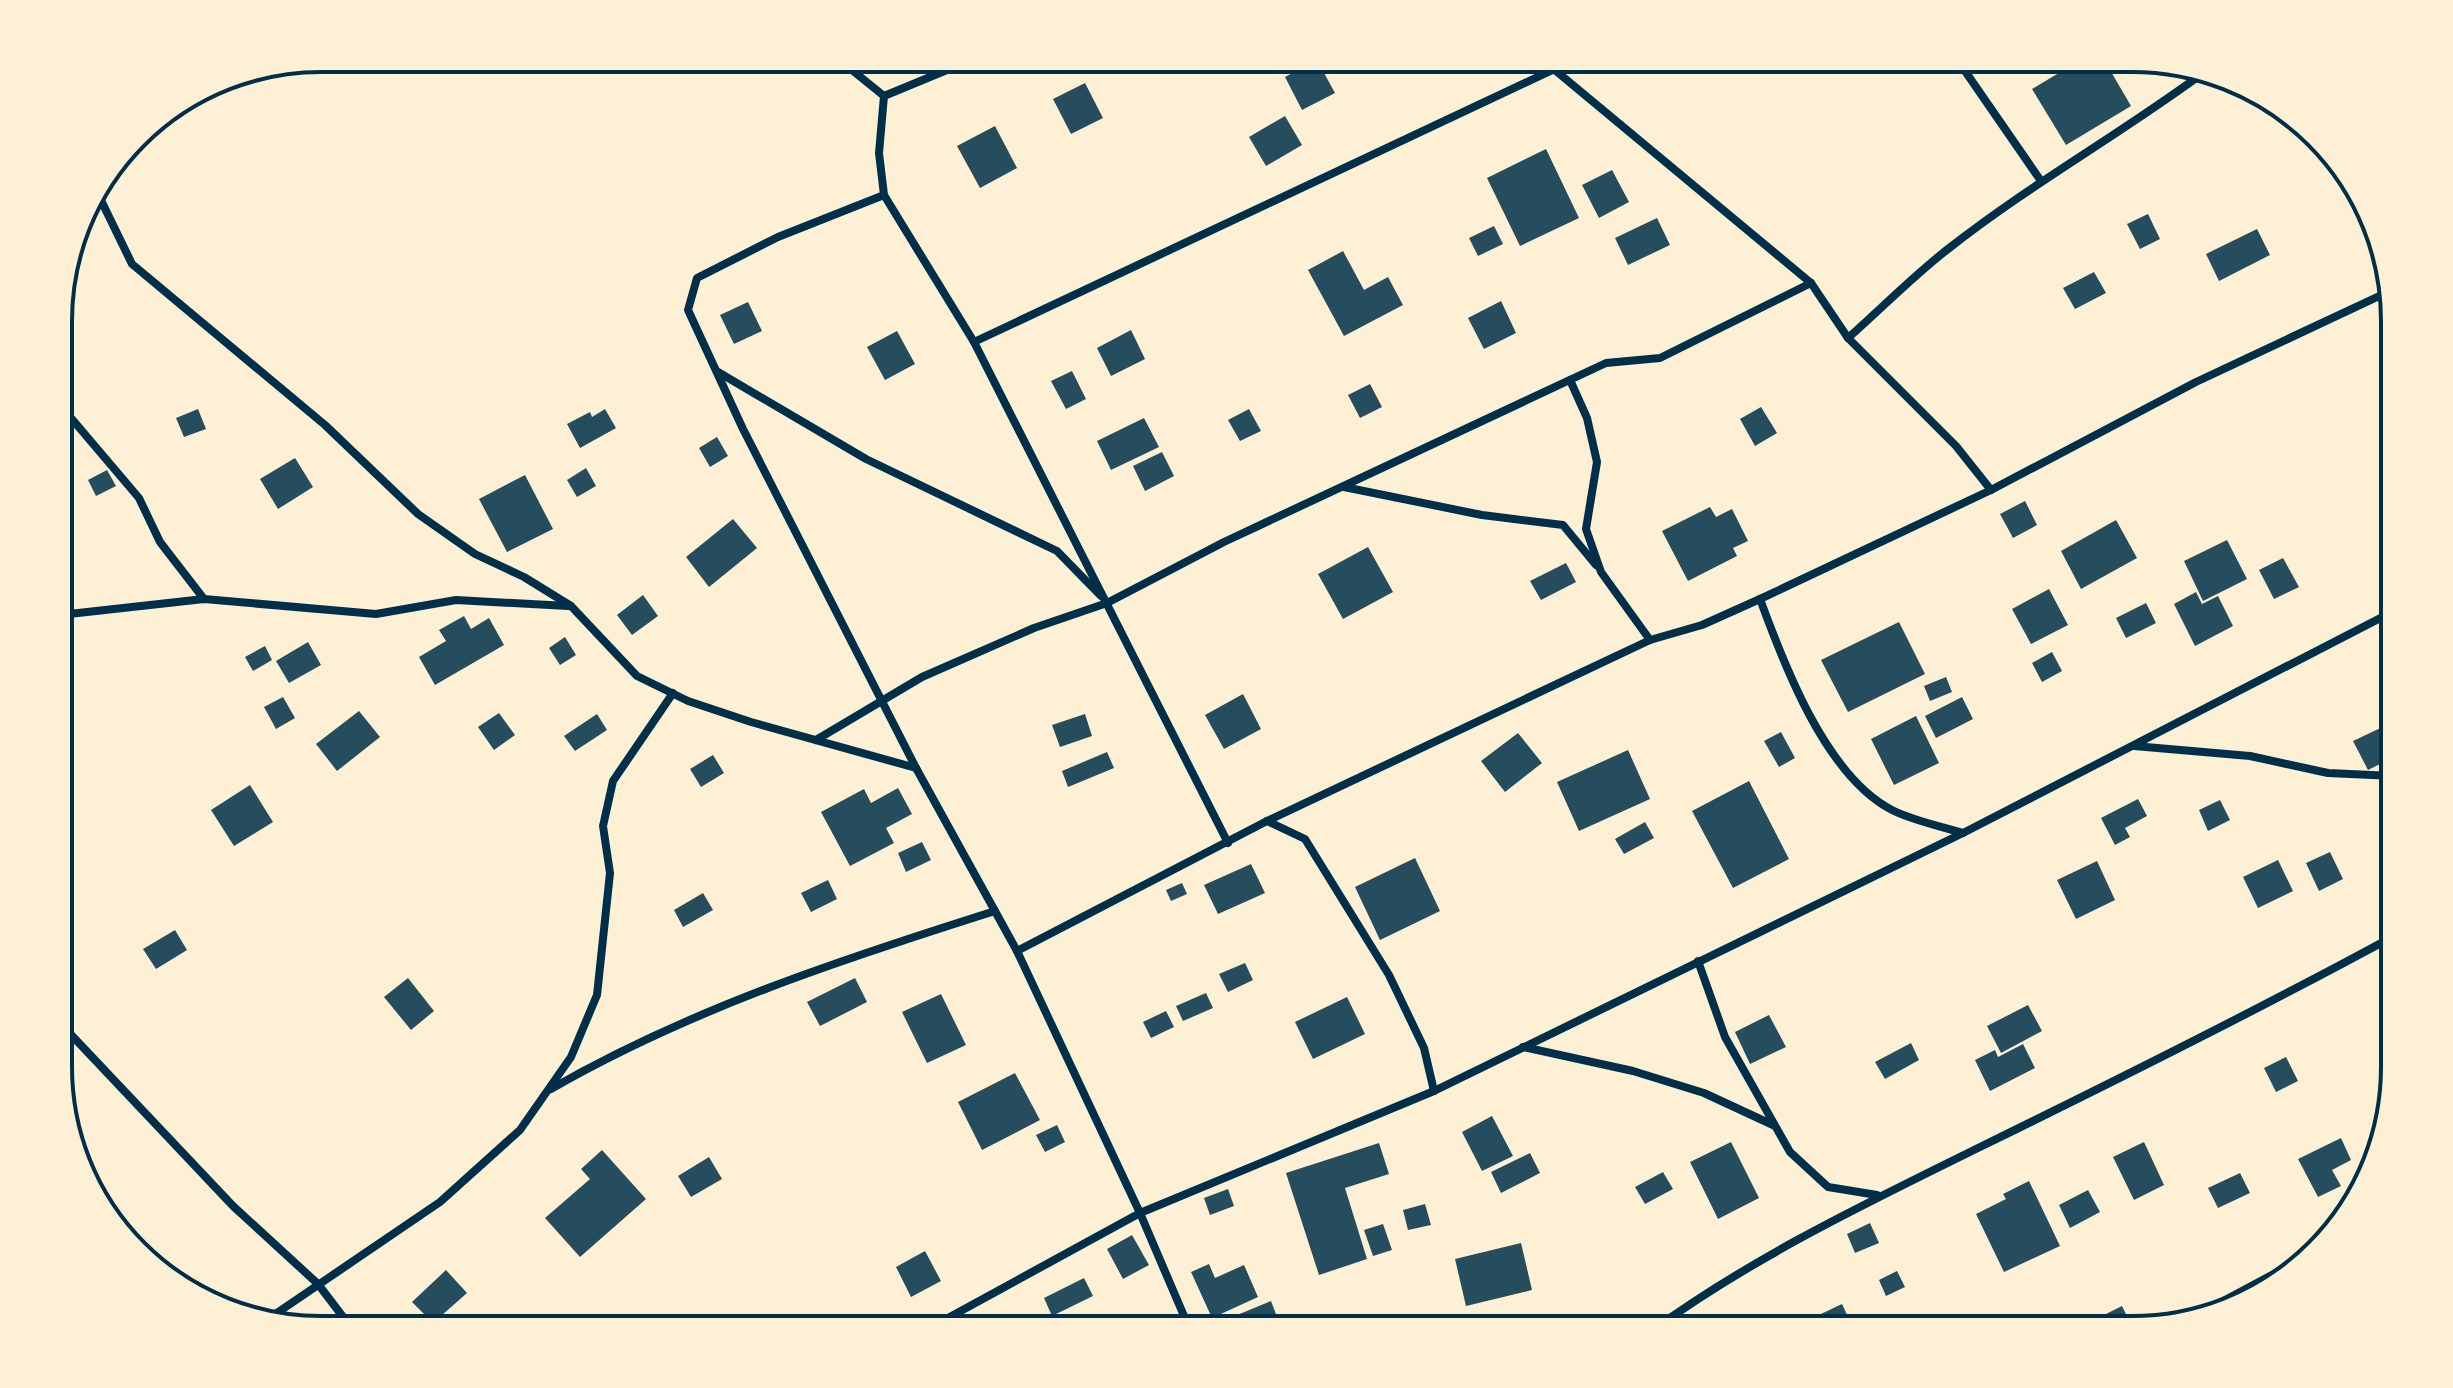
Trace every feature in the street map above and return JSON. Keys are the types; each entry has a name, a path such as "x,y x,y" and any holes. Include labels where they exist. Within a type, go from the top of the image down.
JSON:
{"street":[{"path":"974,342 1553,72"},
{"path":"1558,72 1811,283 1848,338 1956,446 1991,490"},
{"path":"1966,72 2041,181"},
{"path":"855,73 884,96"},
{"path":"884,96 941,73"},
{"path":"1848,338 1946,250 2041,181 2133,124 2194,79"},
{"path":"884,96 879,153 884,195 974,342 1228,843"},
{"path":"884,195 778,237 697,278 688,310 916,768 1017,951 1140,1213 1184,1316"},
{"path":"102,202 132,264 325,425 418,514 475,554 524,577 571,606 637,676 751,722 916,768"},
{"path":"816,740 882,698 1034,628 1107,603 1224,542 1606,363 1660,358 1811,283"},
{"path":"1017,951 1267,821 1650,640 1702,625 1991,490 2196,382 2379,296"},
{"path":"717,371 866,459 1057,551 1107,603"},
{"path":"1570,380 1587,418 1597,462 1586,529 1601,572"},
{"path":"72,419 139,498 160,542 204,599"},
{"path":"1344,487 1482,515 1563,525 1650,640"},
{"path":"72,614 204,599 376,614 456,600 571,606"},
{"path":"1760,599 1788,675 1829,749 1872,797 1893,811 1963,833"},
{"path":"952,1316 1140,1213 1434,1091 1963,833 2380,619"},
{"path":"278,1312 440,1202 520,1130 571,1057 597,995 610,873 603,826 613,781 673,693"},
{"path":"2134,746 2250,756 2328,773 2380,775"},
{"path":"1267,821 1305,839 1389,975 1424,1048 1434,1091"},
{"path":"548,1091 597,1062 712,1010 860,953 995,911"},
{"path":"1673,1315 1718,1283 1878,1195 2286,995 2380,944"},
{"path":"1698,961 1725,1037 1790,1152 1828,1187 1878,1195"},
{"path":"72,1036 233,1206 318,1284 342,1316"},
{"path":"1523,1047 1633,1071 1704,1093 1774,1125"}],"building":[{"path":"1294,72 1324,72 1335,93 1302,110 1285,77"},
{"path":"2060,72 2111,72 2131,106 2066,145 2032,89"},
{"path":"1085,83 1103,118 1071,134 1053,99"},
{"path":"1285,116 1302,145 1266,166 1249,137"},
{"path":"995,126 1017,168 980,188 957,146"},
{"path":"1546,149 1579,218 1520,246 1487,178"},
{"path":"1612,170 1629,202 1599,218 1582,185"},
{"path":"2148,214 2160,239 2140,249 2127,224"},
{"path":"1657,218 1670,245 1628,265 1615,238"},
{"path":"1494,226 1503,244 1478,256 1469,238"},
{"path":"2257,229 2270,255 2219,281 2206,254"},
{"path":"1343,251 1364,290 1388,277 1403,305 1344,336 1308,270"},
{"path":"2094,272 2106,293 2075,309 2063,288"},
{"path":"1501,301 1516,333 1484,349 1468,318"},
{"path":"748,302 762,331 734,344 720,315"},
{"path":"1131,330 1145,359 1111,376 1097,348"},
{"path":"897,331 915,364 885,380 867,347"},
{"path":"1072,371 1086,399 1066,409 1051,381"},
{"path":"1370,384 1382,407 1360,418 1348,395"},
{"path":"1761,407 1777,433 1755,446 1740,419"},
{"path":"198,409 206,429 184,437 176,418"},
{"path":"605,409 616,428 580,448 567,424 590,412 592,417"},
{"path":"1249,409 1261,431 1240,441 1228,420"},
{"path":"1144,418 1159,447 1111,470 1097,441"},
{"path":"717,437 728,456 710,467 699,448"},
{"path":"1162,452 1174,476 1145,491 1133,466"},
{"path":"295,458 313,487 278,509 260,479"},
{"path":"586,468 596,486 577,497 567,480"},
{"path":"107,470 116,486 96,496 88,480"},
{"path":"525,475 553,529 507,552 479,499"},
{"path":"2025,501 2037,525 2013,538 2000,514"},
{"path":"1710,507 1716,517 1732,509 1748,541 1733,548 1737,556 1688,581 1662,531"},
{"path":"733,519 757,548 709,587 686,557"},
{"path":"2116,520 2137,558 2081,589 2061,551"},
{"path":"2227,540 2247,579 2203,601 2184,561"},
{"path":"1368,547 1393,592 1343,619 1318,574"},
{"path":"2283,558 2299,587 2274,599 2259,570"},
{"path":"1566,563 1576,582 1541,600 1530,581"},
{"path":"2049,589 2068,625 2031,644 2012,609"},
{"path":"2196,592 2202,604 2218,596 2233,626 2195,646 2174,604"},
{"path":"643,595 658,616 632,635 617,615"},
{"path":"2146,603 2156,623 2126,638 2116,618"},
{"path":"464,616 471,629 489,618 504,645 435,685 419,657 446,641 439,630"},
{"path":"1899,622 1925,674 1848,712 1821,660"},
{"path":"565,637 576,655 560,665 549,648"},
{"path":"308,642 321,665 289,683 276,661"},
{"path":"265,646 272,660 253,671 245,657"},
{"path":"2052,652 2062,671 2042,682 2032,663"},
{"path":"1946,677 1952,692 1930,701 1924,686"},
{"path":"1243,694 1261,729 1224,749 1205,715"},
{"path":"283,697 295,718 276,729 264,707"},
{"path":"1962,697 1973,719 1936,738 1925,716"},
{"path":"359,711 380,737 337,771 316,744"},
{"path":"499,713 515,735 494,750 478,727"},
{"path":"597,714 607,730 575,751 564,736"},
{"path":"1085,714 1092,736 1060,747 1052,725"},
{"path":"1916,716 1939,763 1894,785 1871,739"},
{"path":"2380,728 2380,764 2368,770 2353,741"},
{"path":"1781,732 1795,758 1779,767 1764,741"},
{"path":"1518,733 1542,763 1505,792 1481,761"},
{"path":"1628,750 1650,799 1579,831 1557,782"},
{"path":"1107,752 1114,768 1068,787 1062,771"},
{"path":"713,755 724,773 701,787 690,769"},
{"path":"1749,781 1789,859 1733,888 1692,811"},
{"path":"250,785 273,822 234,846 211,810"},
{"path":"898,788 912,814 886,828 894,843 850,866 821,812 864,789 871,803"},
{"path":"2138,799 2147,816 2125,828 2130,837 2115,845 2101,818"},
{"path":"2220,800 2230,820 2208,831 2199,810"},
{"path":"1645,822 1654,838 1624,854 1615,839"},
{"path":"922,842 931,860 906,872 898,853"},
{"path":"2330,852 2343,879 2319,891 2306,863"},
{"path":"1415,858 1440,911 1380,940 1355,887"},
{"path":"2278,860 2293,891 2258,908 2243,877"},
{"path":"2097,861 2115,900 2076,919 2057,880"},
{"path":"1251,864 1265,893 1218,914 1204,885"},
{"path":"828,880 837,899 811,912 801,893"},
{"path":"1182,883 1187,894 1171,901 1166,890"},
{"path":"703,893 713,910 683,927 674,910"},
{"path":"175,930 187,950 156,969 143,949"},
{"path":"1245,963 1253,980 1228,992 1219,974"},
{"path":"408,978 434,1011 411,1030 384,997"},
{"path":"855,978 867,1002 820,1026 807,1002"},
{"path":"1206,993 1213,1008 1183,1021 1176,1006"},
{"path":"941,994 966,1045 927,1063 902,1012"},
{"path":"1347,997 1365,1034 1313,1059 1295,1022"},
{"path":"2028,1005 2042,1031 2001,1053 1987,1026"},
{"path":"1166,1011 1174,1027 1151,1038 1143,1022"},
{"path":"1769,1015 1786,1047 1750,1064 1735,1032"},
{"path":"1911,1043 1919,1060 1885,1079 1875,1062"},
{"path":"2023,1044 2035,1068 1990,1091 1975,1060 1995,1050 1998,1057"},
{"path":"2286,1057 2298,1081 2276,1092 2264,1068"},
{"path":"1015,1073 1040,1120 982,1150 958,1102"},
{"path":"1492,1116 1513,1156 1482,1171 1462,1132"},
{"path":"1057,1125 1065,1142 1045,1152 1036,1135"},
{"path":"2341,1138 2351,1160 2332,1170 2341,1186 2318,1197 2298,1159"},
{"path":"1731,1142 1759,1198 1718,1219 1690,1162"},
{"path":"2144,1142 2164,1185 2134,1200 2113,1157"},
{"path":"1379,1143 1389,1174 1345,1188 1367,1259 1319,1275 1286,1173"},
{"path":"602,1150 646,1199 580,1257 545,1218 590,1179 581,1169"},
{"path":"1530,1153 1540,1173 1501,1193 1491,1172"},
{"path":"709,1157 722,1179 691,1197 678,1176"},
{"path":"1663,1172 1673,1189 1645,1204 1635,1187"},
{"path":"2240,1173 2250,1193 2218,1208 2208,1188"},
{"path":"2029,1181 2060,1246 2004,1272 1976,1214 2006,1199 2003,1194"},
{"path":"1228,1189 1234,1206 1210,1215 1204,1198"},
{"path":"2088,1190 2100,1212 2070,1228 2059,1205"},
{"path":"1425,1204 1431,1225 1408,1230 1403,1210"},
{"path":"1870,1223 1879,1243 1855,1253 1847,1234"},
{"path":"1383,1224 1392,1250 1373,1256 1364,1230"},
{"path":"1132,1235 1149,1265 1123,1279 1107,1249"},
{"path":"1521,1243 1532,1290 1466,1306 1455,1259"},
{"path":"925,1251 941,1281 911,1297 896,1267"},
{"path":"1209,1264 1215,1278 1244,1265 1258,1297 1217,1316 1211,1316 1191,1272"},
{"path":"446,1270 467,1293 441,1316 426,1316 412,1302"},
{"path":"1897,1271 1905,1287 1886,1296 1879,1280"},
{"path":"1084,1278 1093,1296 1053,1316 1044,1298"},
{"path":"1271,1301 1276,1315 1236,1315"},
{"path":"1842,1304 1847,1315 1818,1315"},
{"path":"2122,1306 2127,1315 2104,1315"}]}
